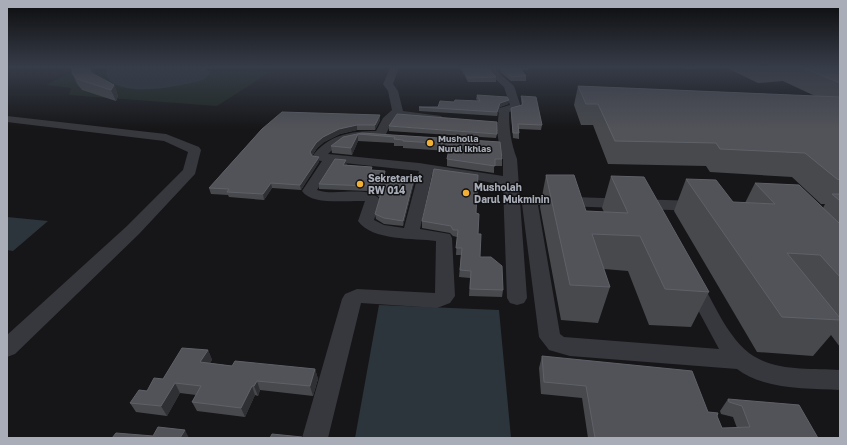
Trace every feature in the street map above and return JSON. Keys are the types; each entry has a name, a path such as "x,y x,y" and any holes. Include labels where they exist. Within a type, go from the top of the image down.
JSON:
{"street":[{"path":"391,88 393,91 398,113"},
{"path":"510,88 516,107 504,110 504,122 505,144 510,159 517,298"},
{"path":"381,131 391,114 398,113 449,119"},
{"path":"7,119 166,138 195,150 190,171 133,230 7,348"},
{"path":"490,122 504,122"},
{"path":"396,136 361,127 356,134 333,142 318,157 419,167 510,182"},
{"path":"489,143 505,144"},
{"path":"315,438 352,299 356,296 436,301 445,296 445,239 441,237 410,234 371,226 366,221 373,200 371,198 329,196 312,194 309,191 331,158"},
{"path":"410,234 426,169"},
{"path":"713,206 541,200 533,201 530,204 550,337 553,342 559,346 741,360"},
{"path":"650,204 661,225"},
{"path":"684,266 719,333 741,360 753,368 776,374 797,378 840,380"}],"shaded area":[{"path":"69,88 245,88 217,106 69,95 71,88"},
{"path":"127,88 166,88 157,89"},
{"path":"7,217 48,221 13,251 7,250"},
{"path":"379,305 499,310 511,438 355,438"}],"building":[{"path":"579,88 620,88 840,97 840,180 805,153 720,149 716,143 615,141 598,104 586,104"},
{"path":"477,95 507,97 509,100 500,103 497,112 419,107 438,107 440,101 480,101"},
{"path":"521,96 536,97 542,125 518,124 519,133 513,133 511,108 522,105 523,101"},
{"path":"282,112 380,115 375,125 357,125 339,129 323,137 316,143 310,152 312,156 319,157 300,185 271,183 263,194 227,192 229,189 209,188 262,129"},
{"path":"397,114 497,122 497,134 389,126"},
{"path":"362,133 500,142 502,159 495,159 495,166 447,159 450,144 403,141 394,139 395,137 358,134 351,148 331,146 343,137"},
{"path":"335,159 346,160 343,165 372,167 371,170 385,171 384,176 414,178 403,221 384,218 375,214 381,194 375,189 368,186 319,184"},
{"path":"434,169 478,175 476,213 479,214 478,234 481,234 480,257 491,257 502,266 503,290 470,289 471,271 460,270 462,248 456,248 458,230 453,230 451,226 422,221"},
{"path":"546,175 574,175 586,211 628,213 611,176 644,177 709,292 665,289 640,236 592,234 610,287 570,285"},
{"path":"686,179 716,180 733,202 775,204 755,183 799,185 840,224 840,277 820,255 787,253 840,318 840,320 782,317"},
{"path":"832,194 840,194 840,201"},
{"path":"182,348 208,350 200,362 232,366 235,361 315,369 310,386 257,381 254,386 252,386 241,408 192,402 201,386 175,383 161,406 130,403 139,390 147,391 154,378 163,379"},
{"path":"542,356 692,371 708,412 718,413 717,416 722,428 750,427 742,406 729,402 728,399 799,405 818,438 595,438 586,386 544,382"},
{"path":"158,427 185,430 180,438 112,438 116,433 153,436"},
{"path":"272,434 302,437 270,438"}],"place":[{"name":"Musholla Nurul Ikhlas","path":"430,143"},
{"name":"Sekretariat RW 014","path":"360,184"},
{"name":"Musholah Darul Mukminin","path":"466,193"}]}
